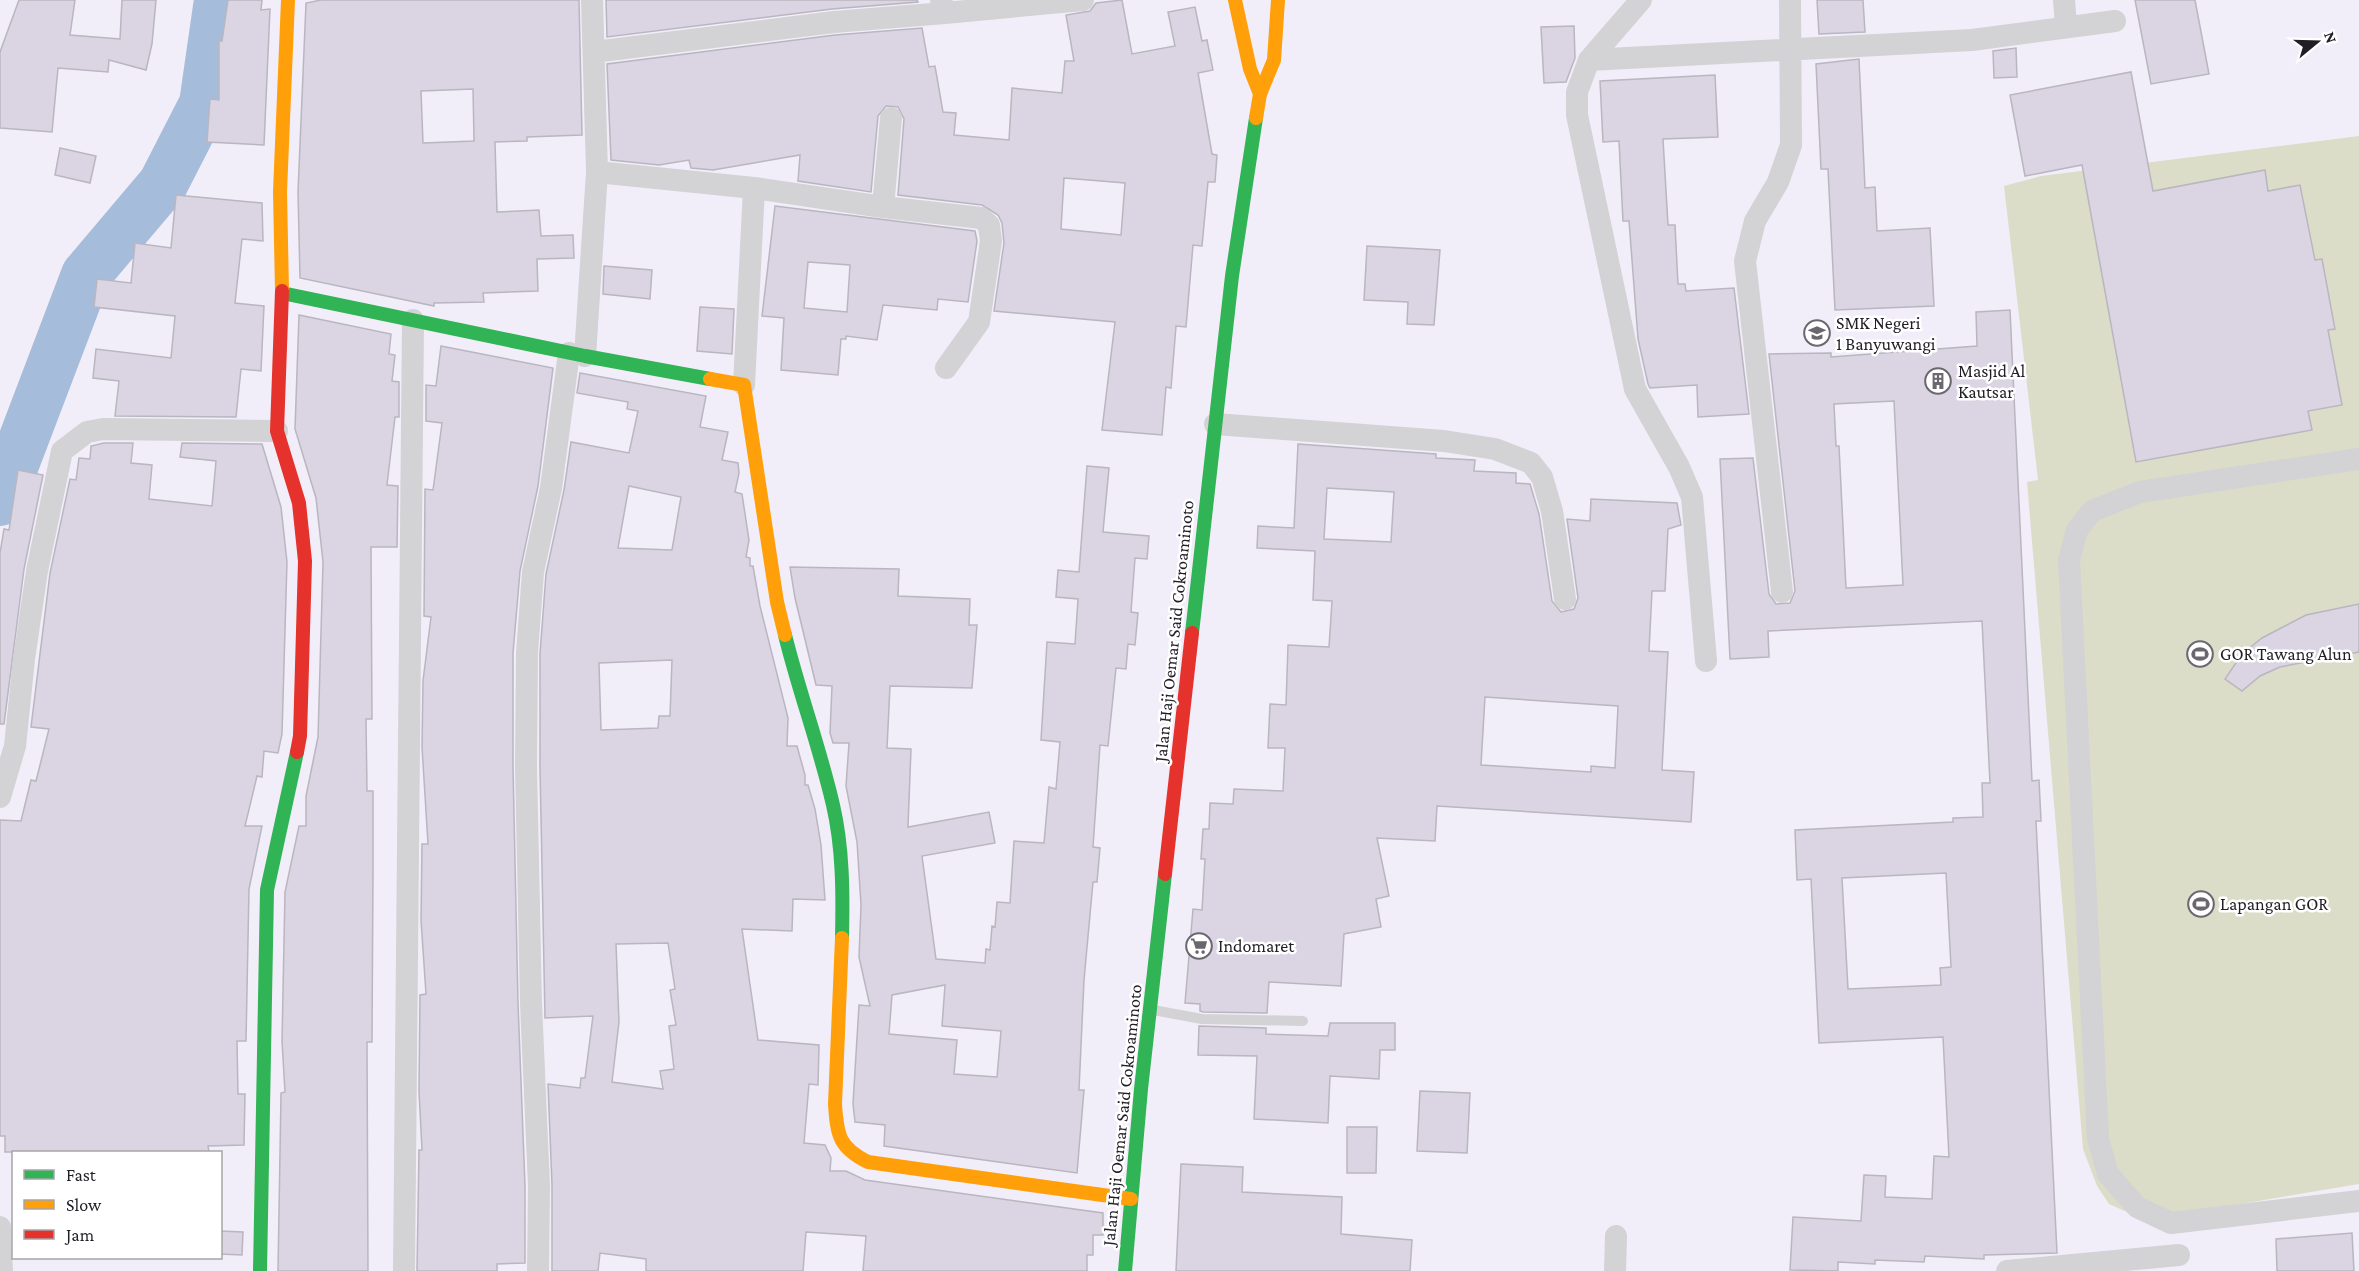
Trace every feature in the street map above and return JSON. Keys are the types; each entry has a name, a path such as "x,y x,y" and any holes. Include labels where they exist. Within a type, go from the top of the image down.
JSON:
{"street":[{"path":"260,1271 267,890 300,736 305,561 299,503 277,431 282,293 280,192 288,0"},
{"path":"537,1271 539,1186 531,1004 525,767 526,653 533,572 577,355 597,172 592,0"},
{"path":"594,52 943,6 1083,0"},
{"name":"Jalan Haji Oemar Said Cokroaminoto","path":"1125,1271 1150,1010 1215,424 1232,276 1260,94 1250,69 1234,0"},
{"path":"1260,94 1274,60 1278,0"},
{"path":"1641,0 1589,60 1576,92 1577,115 1635,389 1680,467 1692,497 1706,661"},
{"path":"1782,592 1745,261 1755,221 1778,182 1791,145 1790,0"},
{"path":"2064,0 2066,26"},
{"path":"1589,60 1972,40 2115,21"},
{"path":"883,207 891,118"},
{"path":"597,172 754,188 883,207 981,218 988,225 991,241 979,322 946,368"},
{"path":"754,188 744,385 777,602 799,691 833,805 839,843 843,906 835,1104 841,1141 854,1157 868,1162 1131,1199"},
{"path":"282,293 577,355 744,385"},
{"path":"404,1271 413,320"},
{"path":"1215,424 1444,441 1495,449 1531,463 1542,477 1552,511 1565,599"},
{"path":"0,797 15,746 24,659 37,571 62,451 87,432 103,429 277,431"},
{"path":"2359,459 2140,492 2092,511 2077,530 2069,560 2098,1139 2108,1174 2137,1207 2171,1223 2359,1201"},
{"path":"2007,1271 2180,1263 2171,1223"},
{"path":"0,1227 2,1271"},
{"path":"1615,1271 1616,1236"}],"lane":[{"path":"1150,1010 1202,1019 1303,1021"}],"green space":[{"name":"GOR Tawang Alun","path":"2359,136 2359,1184 2175,1215 2127,1212 2109,1204 2097,1186 2083,1149 2027,482 2038,480 2004,186 2041,176"}],"building":[{"path":"19,0 75,0 70,35 120,39 122,0 156,0 152,44 146,70 109,60 108,72 58,68 52,132 0,128 0,52"},
{"path":"228,0 262,0 261,10 270,9 264,145 207,142 210,99 219,100 219,41 222,41"},
{"path":"321,0 579,0 582,135 527,137 527,141 495,142 497,212 539,210 541,236 573,235 574,258 537,259 538,291 483,293 484,302 434,303 434,306 300,278 298,192 306,3","holes":["473,89 474,141 423,143 421,91"]},
{"path":"606,0 917,0 918,2 832,9 607,37"},
{"path":"1122,0 1132,54 1175,46 1168,12 1195,7 1202,41 1207,40 1213,70 1198,73 1212,154 1217,155 1215,182 1208,182 1202,246 1193,245 1186,327 1176,326 1171,388 1166,387 1162,435 1102,430 1115,322 994,311 1004,243 1002,223 998,215 982,205 898,195 904,119 898,107 886,106 878,116 871,192 798,181 800,155 713,170 691,168 689,160 659,165 611,160 607,64 835,35 922,28 929,67 935,66 943,112 956,113 954,135 1009,140 1012,88 1062,93 1065,61 1074,61 1066,15 1090,11 1096,3","holes":["1064,178 1125,183 1121,235 1061,229"]},
{"path":"1817,0 1863,0 1865,32 1819,34"},
{"path":"2135,0 2195,0 2209,74 2151,84"},
{"path":"1574,26 1575,58 1566,82 1544,83 1541,27"},
{"path":"2016,48 2017,77 1994,78 1993,51"},
{"path":"1859,59 1865,188 1875,187 1877,231 1930,228 1934,306 1835,310 1828,169 1821,169 1816,64"},
{"path":"2131,72 2153,191 2265,170 2268,191 2300,185 2315,260 2322,259 2335,329 2328,330 2342,405 2308,411 2312,430 2136,462 2082,165 2025,176 2010,95"},
{"path":"1715,75 1718,137 1663,139 1668,225 1675,225 1678,284 1685,284 1686,291 1734,288 1749,414 1698,417 1697,385 1650,388 1648,384 1638,339 1629,221 1623,221 1619,141 1603,142 1600,81"},
{"path":"60,148 96,156 90,183 55,175"},
{"path":"176,195 262,203 263,241 242,239 235,303 264,306 261,371 241,369 236,417 115,416 119,381 93,378 96,349 171,358 175,316 94,307 97,279 131,283 135,243 171,248"},
{"path":"775,206 975,231 977,241 968,302 938,299 937,310 883,305 877,340 846,336 846,339 841,339 838,375 781,370 784,318 762,316","holes":["808,262 850,265 847,312 804,308"]},
{"path":"1367,246 1440,250 1434,325 1407,324 1408,302 1364,300"},
{"path":"604,266 652,270 650,299 603,294"},
{"path":"700,307 734,309 732,354 697,351"},
{"path":"2010,310 2032,781 2039,780 2041,821 2036,821 2057,1253 1984,1255 1984,1259 1925,1256 1924,1262 1875,1260 1875,1264 1838,1262 1838,1271 1790,1270 1793,1217 1861,1221 1864,1175 1886,1176 1885,1197 1932,1199 1934,1156 1949,1157 1943,1037 1819,1043 1811,879 1797,880 1795,830 1953,822 1953,818 1983,817 1982,783 1990,783 1982,621 1768,631 1769,657 1730,659 1720,459 1753,458 1769,594 1776,604 1790,603 1795,591 1769,354 1831,353 1831,357 1977,346 1976,312","holes":["1894,401 1903,585 1846,588 1839,446 1836,446 1834,404","1946,873 1951,967 1940,968 1941,985 1848,989 1842,878"]},
{"path":"299,315 391,334 389,354 395,355 392,381 399,382 399,417 395,417 387,485 398,486 397,547 371,547 372,719 366,719 367,791 373,791 372,1042 367,1042 368,1271 278,1271 281,1093 285,1092 282,1041 285,892 299,826 306,826 306,796 318,737 323,562 316,498 295,429"},
{"path":"441,346 553,368 538,486 520,571 513,653 513,767 525,1186 525,1263 497,1264 497,1271 417,1271 419,1150 422,1150 419,1091 420,995 426,994 421,920 422,844 428,844 422,747 423,681 431,617 424,616 425,489 433,490 442,423 426,421 426,385 436,386"},
{"path":"580,373 706,396 700,427 728,432 722,460 738,463 739,473 735,492 742,494 749,540 746,557 750,558 750,566 753,566 760,606 788,718 787,746 797,746 805,775 805,785 808,785 815,809 821,845 825,900 793,899 792,931 742,929 758,1040 819,1045 818,1085 809,1084 804,1143 825,1145 831,1158 830,1171 846,1171 865,1180 1103,1213 1103,1235 1093,1235 1093,1255 1087,1255 1087,1271 863,1271 866,1236 806,1232 803,1271 646,1271 646,1259 600,1253 598,1271 552,1271 552,1185 548,1084 580,1088 581,1078 585,1078 593,1016 545,1018 540,654 546,574 564,490 571,442 629,453 638,411 627,409 628,402 577,393","holes":["629,486 681,497 672,550 618,548","672,660 670,716 659,716 658,728 601,730 599,663","668,943 675,989 670,990 676,1025 669,1026 674,1069 660,1071 663,1089 612,1082 619,1022 616,944"]},
{"path":"104,443 133,443 131,463 152,465 149,499 212,506 216,461 180,457 182,443 262,444 281,507 287,562 282,734 278,753 264,751 262,777 257,776 245,826 262,826 249,889 246,1041 237,1041 238,1094 245,1094 244,1145 208,1146 209,1151 5,1152 5,1136 0,1136 0,820 21,821 31,780 36,781 49,729 31,727 50,573 70,479 76,480 79,458 90,459 91,446"},
{"path":"1298,444 1436,454 1436,458 1475,460 1474,471 1516,473 1516,483 1530,484 1539,514 1552,601 1561,612 1574,609 1578,598 1567,519 1590,521 1591,499 1677,503 1681,525 1668,529 1665,591 1652,591 1649,651 1668,652 1662,770 1694,772 1691,822 1437,806 1435,841 1377,838 1389,896 1376,899 1381,927 1344,934 1341,986 1269,982 1267,1013 1203,1012 1200,1011 1200,1004 1185,1003 1193,909 1202,910 1205,859 1201,859 1203,829 1209,829 1210,803 1233,804 1234,789 1283,791 1285,748 1268,748 1270,704 1286,705 1288,645 1329,647 1332,601 1313,600 1315,551 1257,548 1258,526 1294,528","holes":["1327,488 1394,492 1391,542 1324,539","1485,697 1618,706 1615,768 1591,766 1591,772 1481,765"]},
{"path":"1087,466 1109,468 1103,532 1149,536 1147,559 1135,558 1131,612 1138,613 1135,645 1128,644 1126,669 1116,668 1108,746 1100,745 1093,847 1100,848 1097,882 1093,882 1084,980 1079,1090 1084,1090 1077,1173 884,1146 885,1125 855,1122 853,1104 859,1005 870,1006 859,957 861,905 857,842 846,786 849,743 833,743 830,733 832,686 816,685 790,567 899,569 898,596 970,599 969,625 977,625 972,688 890,686 887,748 911,749 908,827 989,812 995,843 922,856 936,959 985,963 986,949 990,950 992,926 995,927 997,902 1010,903 1014,841 1044,843 1049,787 1056,789 1060,742 1041,740 1047,642 1075,644 1078,599 1056,597 1058,570 1079,572","holes":["945,985 942,1026 1001,1031 997,1077 954,1074 957,1040 889,1034 892,995"]},
{"path":"18,470 43,475 24,569 4,724 0,724 0,553 4,529 9,530"},
{"path":"2359,604 2359,652 2280,667 2260,676 2242,691 2225,679 2242,654 2262,638 2306,615"},
{"path":"1330,1023 1395,1023 1395,1050 1380,1050 1379,1079 1330,1076 1328,1123 1254,1119 1257,1056 1198,1055 1199,1026 1266,1028 1266,1034 1328,1036"},
{"path":"1420,1091 1470,1093 1467,1153 1417,1151"},
{"path":"1347,1127 1377,1127 1376,1173 1347,1173"},
{"path":"1181,1164 1243,1167 1242,1192 1342,1197 1341,1234 1412,1240 1410,1271 1176,1271"},
{"path":"222,1231 243,1232 242,1255 222,1254"},
{"path":"2352,1233 2354,1271 2277,1271 2276,1239"}],"waterway":[{"path":"0,501 86,275 163,184 204,104 219,0"}],"traffic: fast":[{"path":"1192,633 1232,276 1256,118"},
{"path":"282,293 585,356 710,379"},
{"path":"785,635 833,805 842,871 842,938"},
{"path":"260,1271 267,890 297,752"},
{"path":"1125,1271 1141,1089 1165,874"}],"traffic: slow":[{"path":"282,291 280,192 288,0"},
{"path":"1235,0 1250,69 1260,94"},
{"path":"1256,118 1260,94 1274,60 1278,0"},
{"path":"710,379 744,385 777,602 785,635"},
{"path":"842,938 835,1104 837,1124 845,1146 868,1162 1131,1199"}],"traffic: jam":[{"path":"282,291 277,431 299,503 305,561 300,736 297,752"},
{"path":"1165,874 1192,633"}],"place":[{"name":"SMK Negeri 1 Banyuwangi","path":"1817,333"},
{"name":"Masjid Al Kautsar","path":"1938,381"},
{"name":"GOR Tawang Alun","path":"2200,654"},
{"name":"Lapangan GOR","path":"2201,904"},
{"name":"Indomaret","path":"1199,946"}]}
